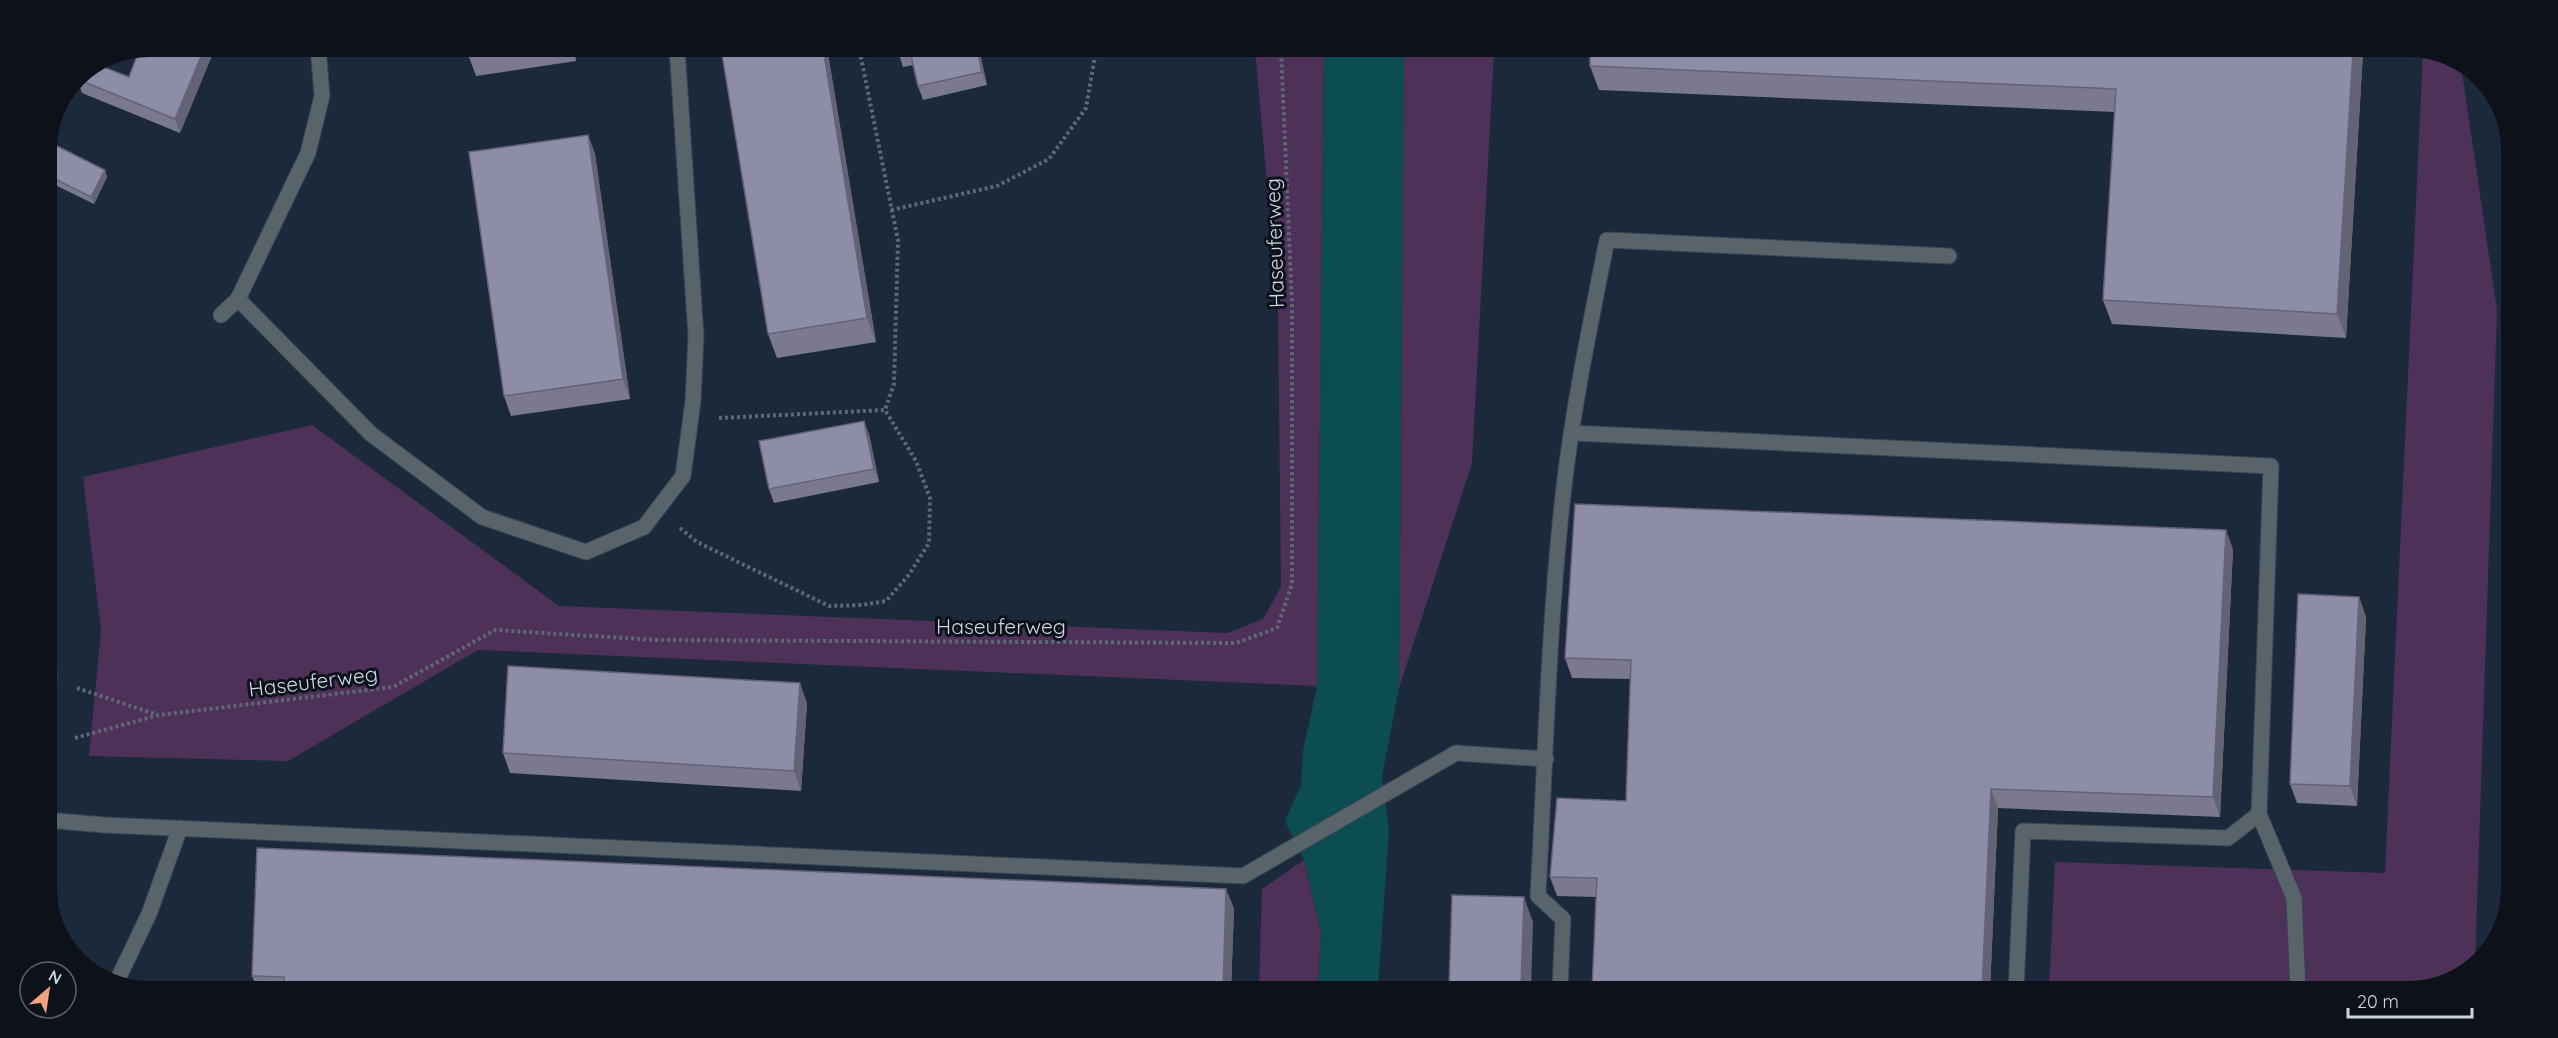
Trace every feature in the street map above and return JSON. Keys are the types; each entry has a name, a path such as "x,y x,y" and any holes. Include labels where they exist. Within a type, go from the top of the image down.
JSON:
{"street":[{"path":"221,315 238,298 308,153 322,96 319,57"},
{"path":"238,298 371,434 482,517 586,552 644,527 682,476 690,419 696,336 678,57"},
{"path":"1560,981 1563,919 1538,896 1556,573 1561,512 1572,433 1607,240 1949,256"},
{"path":"1572,433 2271,466 2259,814 2294,898 2298,981"},
{"path":"57,822 1243,876 1456,753 1546,759"},
{"path":"2016,981 2023,831 2228,838 2259,814"},
{"path":"119,976 149,914 180,828"}],"path":[{"path":"862,57 898,240 894,384 885,409"},
{"path":"891,210 997,186 1049,159 1086,108 1095,57"},
{"name":"Haseuferweg","path":"66,738 75,738 159,715 393,687 495,630 657,640 1236,643 1276,628 1292,584 1292,304 1281,57"},
{"path":"690,419 885,409"},
{"path":"657,509 697,542 830,606 862,605 886,601 908,576 928,543 930,498 916,461 885,409"},
{"name":"Haseuferweg","path":"57,681 159,715"}],"shaded area":[{"path":"1256,57 1324,57 1317,686 478,650 288,761 89,756 101,631 83,477 312,425 559,606 1228,633 1263,619 1281,587 1278,307"},
{"path":"1324,57 1404,57 1399,688 1382,777 1389,830 1379,981 1318,981 1321,932 1304,860 1285,821 1301,785 1303,751 1317,686"},
{"path":"1404,57 1494,57 1472,463 1399,688"},
{"path":"2423,58 2438,62 2462,74 2497,310 2475,952 2465,962 2438,976 2409,981 2049,981 2055,862 2385,873"},
{"path":"1304,860 1321,932 1318,981 1259,981 1262,889"}],"building":[{"path":"201,57 175,119 86,83 107,68 129,77 136,58"},
{"path":"722,57 824,57 867,318 768,334"},
{"path":"911,57 979,57 982,72 918,86"},
{"path":"1590,57 2353,57 2337,314 2103,300 2116,89 1590,66"},
{"path":"588,135 623,379 504,396 469,152"},
{"path":"57,146 105,170 91,197 57,180"},
{"path":"864,421 874,469 769,489 759,441"},
{"path":"1575,504 2226,530 2213,797 1991,789 1982,981 1592,981 1597,878 1550,877 1557,798 1626,801 1631,660 1565,658"},
{"path":"2298,594 2359,597 2350,786 2290,784"},
{"path":"508,666 800,683 794,771 503,753"},
{"path":"257,848 1226,889 1223,981 284,981 284,977 252,976"},
{"path":"1452,895 1524,897 1521,981 1449,981"}]}
